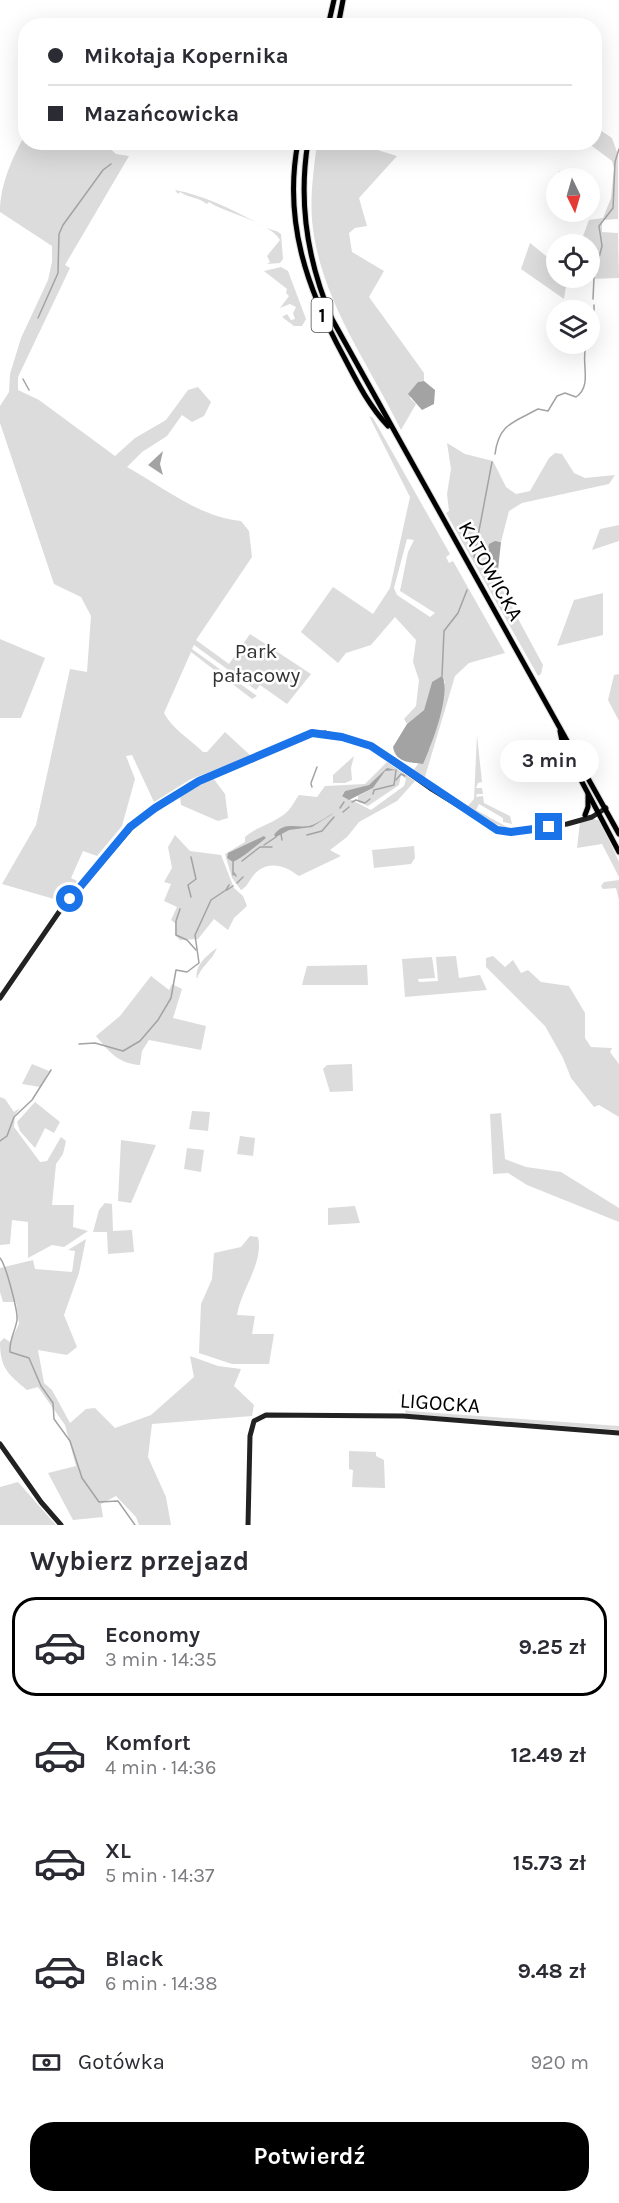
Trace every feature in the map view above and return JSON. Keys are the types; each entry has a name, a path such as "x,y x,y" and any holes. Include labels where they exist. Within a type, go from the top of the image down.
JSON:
{"main road":[{"path":"330,18 334,0"},
{"path":"340,18 343,0"},
{"name":"KATOWICKA","path":"298,150 294,210 308,282 322,317 374,411 394,432"},
{"name":"KATOWICKA","path":"308,150 304,208 316,275 339,333 606,807 619,834"},
{"name":"KATOWICKA","path":"560,726 563,746 619,852"},
{"path":"585,815 589,804 587,790"}],"street":[{"path":"0,998 59,912 138,820 207,777 305,735 325,734 371,746 430,788 500,831 520,831 574,822 592,817 606,807"},
{"path":"574,822 585,815 599,811"},
{"name":"LIGOCKA","path":"248,1525 250,1436 254,1421 259,1417 278,1415 404,1416 619,1433"},
{"path":"0,1444 61,1525"}],"green space":[{"path":"602,131 612,138 618,155 618,219 602,220 602,232 618,233 619,278 600,279 600,234 584,234 588,222 600,222 600,218 603,218 611,198 614,168 612,161 597,150 602,150"},
{"name":"Park pałacowy","path":"18,149 112,150 116,154 129,156 65,265 70,268 18,377 18,390 39,400 115,456 135,438 166,420 188,390 198,387 211,402 204,416 192,422 182,415 167,436 142,452 127,467 196,507 211,514 241,521 249,531 252,557 196,640 229,664 250,634 311,674 287,704 260,685 256,690 194,645 192,649 257,696 252,699 191,652 164,713 177,729 203,752 207,752 225,732 251,756 191,779 154,802 132,755 126,756 135,779 122,826 97,856 83,851 71,878 77,881 61,901 2,884 36,825 70,669 87,672 91,616 81,597 54,584 0,423 0,406 9,392 10,374 21,338 48,280 52,262 52,246 0,212 2,192"},
{"path":"316,150 378,150 397,156 359,198 367,226 355,228 349,233 352,252 384,271 369,297 424,373 424,381 418,382 410,398 416,404 401,430 347,329 324,276 316,249 312,220"},
{"path":"175,190 210,200 264,227 209,202 207,204 180,192 178,194"},
{"path":"265,227 281,234 283,259 280,263 267,264 270,262 267,256 280,240"},
{"path":"530,243 546,256 546,286 521,269"},
{"path":"281,267 288,271 306,319 302,326 294,326 282,317 287,314 291,320 295,319 293,313 296,307 290,304 280,308 289,296 286,293 287,289 264,271"},
{"path":"548,288 566,288 564,299"},
{"path":"369,416 373,418 450,554 446,557 449,563 453,561 505,653 469,663 455,676 424,780 412,772 430,748 442,705 445,681 432,682 424,710 407,724 404,719 416,706 419,680 413,662 416,640 395,617 371,645 346,653 338,663 301,632 333,587 373,614 390,588 410,497","holes":["407,539 414,540 408,552 400,591 435,613 430,617 397,595 394,588"]},
{"path":"447,443 465,454 493,461 506,487 516,494 530,491 549,458 555,453 562,454 574,473 585,478 615,475 609,484 522,503 509,511 501,542 498,541 494,572 498,570 502,589 543,665 541,674 538,676 446,513 449,511 447,494 451,469"},
{"path":"619,525 619,541 592,550 600,529"},
{"path":"603,593 603,635 557,646 574,600"},
{"path":"0,639 45,658 21,718 0,718"},
{"path":"619,674 619,721 608,700 614,675"},
{"path":"477,735 482,782 478,783 476,788 482,788 483,794 477,794 476,797 483,796 484,803 510,816 512,824 503,822 503,818 479,804 476,810 509,828 491,823 466,808 474,799"},
{"path":"354,756 351,768 352,780 345,783 333,783 333,775"},
{"path":"387,762 415,781 397,801 359,822 347,837 330,850 341,856 299,876 282,867 264,867 241,890 232,878 225,854 245,842 245,837 250,833 278,819 299,795 317,797 325,786 365,784","holes":["384,771 373,788 358,796 358,802 368,806 399,785 401,775 406,779 404,786 371,810 342,795 345,791 369,786"]},
{"path":"213,778 225,794 228,818 218,821 181,805 180,796"},
{"path":"594,819 600,821 619,862 619,877 602,844 577,848 580,822"},
{"path":"175,835 190,851 221,855 234,888 243,896 247,906 234,918 228,930 214,919 198,939 180,940 175,935 175,923 171,920 177,907 164,901 171,884 164,882 172,868 168,847"},
{"path":"414,846 415,858 411,864 374,868 372,850"},
{"path":"619,880 619,900 616,888 603,889 601,886 604,882"},
{"path":"217,948 201,971 197,979 199,965"},
{"path":"456,956 459,978 480,975 487,990 405,997 402,959 432,957 435,978 418,979 419,982 438,981 436,957"},
{"path":"493,956 505,967 513,960 521,973 528,970 541,982 569,986 585,1013 585,1038 591,1047 612,1048 610,1052 619,1064 619,1117 599,1105 594,1107 571,1078 545,1026 486,967 486,958"},
{"path":"367,965 368,985 302,985 307,966"},
{"path":"151,976 169,990 172,984 182,989 173,1018 206,1026 201,1050 149,1040 142,1051 140,1065 133,1064 120,1060 96,1036 120,1016"},
{"path":"32,1064 49,1071 40,1087 22,1084"},
{"path":"352,1064 353,1091 330,1092 323,1069 327,1065"},
{"path":"0,1097 5,1099 14,1112 20,1108 15,1115 14,1127 40,1162 47,1161 61,1137 66,1141 63,1154 56,1164 52,1205 74,1205 73,1227 88,1231 64,1247 52,1245 28,1258 28,1222 12,1220 10,1244 0,1245"},
{"path":"35,1102 60,1122 54,1133 45,1128 35,1148 20,1131 17,1122"},
{"path":"192,1111 210,1112 208,1131 189,1129"},
{"path":"501,1113 505,1159 526,1167 561,1172 619,1208 619,1222 527,1185 508,1173 493,1174 490,1114"},
{"path":"240,1136 255,1138 253,1156 237,1154"},
{"path":"121,1140 156,1145 131,1203 118,1201"},
{"path":"187,1148 204,1150 201,1172 184,1169"},
{"path":"105,1203 112,1204 113,1231 132,1230 134,1252 108,1254 107,1232 93,1232 99,1210"},
{"path":"355,1206 360,1223 328,1225 328,1208"},
{"path":"250,1236 258,1237 258,1256 237,1315 255,1316 252,1334 274,1334 269,1364 232,1364 199,1353 201,1304 212,1279 214,1253 241,1247"},
{"path":"86,1239 79,1273 64,1315 77,1347 67,1355 38,1350 44,1383 52,1390 70,1423 86,1409 95,1408 115,1428 151,1415 194,1377 190,1356 218,1366 241,1369 234,1386 254,1405 252,1416 152,1424 148,1457 166,1497 171,1525 139,1525 136,1517 116,1496 101,1504 103,1517 73,1520 48,1473 76,1466 65,1425 38,1387 27,1390 6,1370 2,1358 0,1342 4,1338 10,1342 19,1324 16,1302 3,1302 0,1292 0,1268 33,1260 35,1269 72,1272 75,1251 68,1250"},
{"path":"399,1390 409,1411 619,1426 619,1430 406,1414"},
{"path":"349,1451 376,1452 376,1456 384,1460 385,1488 352,1487 353,1470 349,1469"},
{"path":"18,1482 56,1525 0,1525 0,1487"}],"shaded area":[{"path":"424,381 435,390 434,404 422,410 408,394 418,382"},
{"path":"163,451 160,464 163,475 148,465"},
{"path":"495,541 501,542 498,570 491,572 485,567 489,544"},
{"path":"442,676 444,694 442,706 423,764 397,757 393,747 407,724 424,710 432,682"},
{"path":"387,768 396,770 385,771 373,788 349,800 342,796 345,791 369,785"},
{"path":"334,813 312,827 289,830 276,837 274,835 282,828 316,824"},
{"path":"264,836 266,838 247,854 233,862 227,858 228,853"}],"waterway":[{"path":"593,299 594,277 602,246 599,226 613,208 615,162 619,149"},
{"path":"38,318 58,273 59,234 63,225 103,170 111,164"},
{"path":"495,454 500,436 509,425 538,409 548,411 557,396 565,393 576,397 581,392 585,379 584,354"},
{"path":"23,379 29,390"},
{"path":"474,557 492,462"},
{"path":"442,676 444,631 458,613 467,590"},
{"path":"311,783 317,767"},
{"path":"373,794 374,790 394,785 396,770"},
{"path":"396,780 401,774 405,776"},
{"path":"352,802 356,800 365,803 370,799"},
{"path":"340,808 344,802"},
{"path":"343,812 349,807"},
{"path":"307,835 322,831 334,817"},
{"path":"281,834 282,840"},
{"path":"264,845 276,837"},
{"path":"242,861 260,847 272,847"},
{"path":"191,857 196,879 188,885 191,897"},
{"path":"233,862 233,875"},
{"path":"237,883 243,877"},
{"path":"79,1044 95,1043 123,1051 140,1041 158,1020 171,998 176,970 187,972 199,963 195,935 211,900 226,890 229,885"},
{"path":"227,890 233,886"},
{"path":"180,909 176,921 176,935 187,940 196,950"},
{"path":"0,1141 7,1136 14,1117 32,1100 51,1070"},
{"path":"0,1258 14,1298 17,1315 10,1352 29,1358 41,1386 53,1403 54,1419 70,1441 82,1478 99,1502 118,1501 135,1525"}],"route":[{"path":"70,899 130,827 146,814 215,773 312,733 342,737 371,746 430,788 497,830 511,832 549,827"}]}
